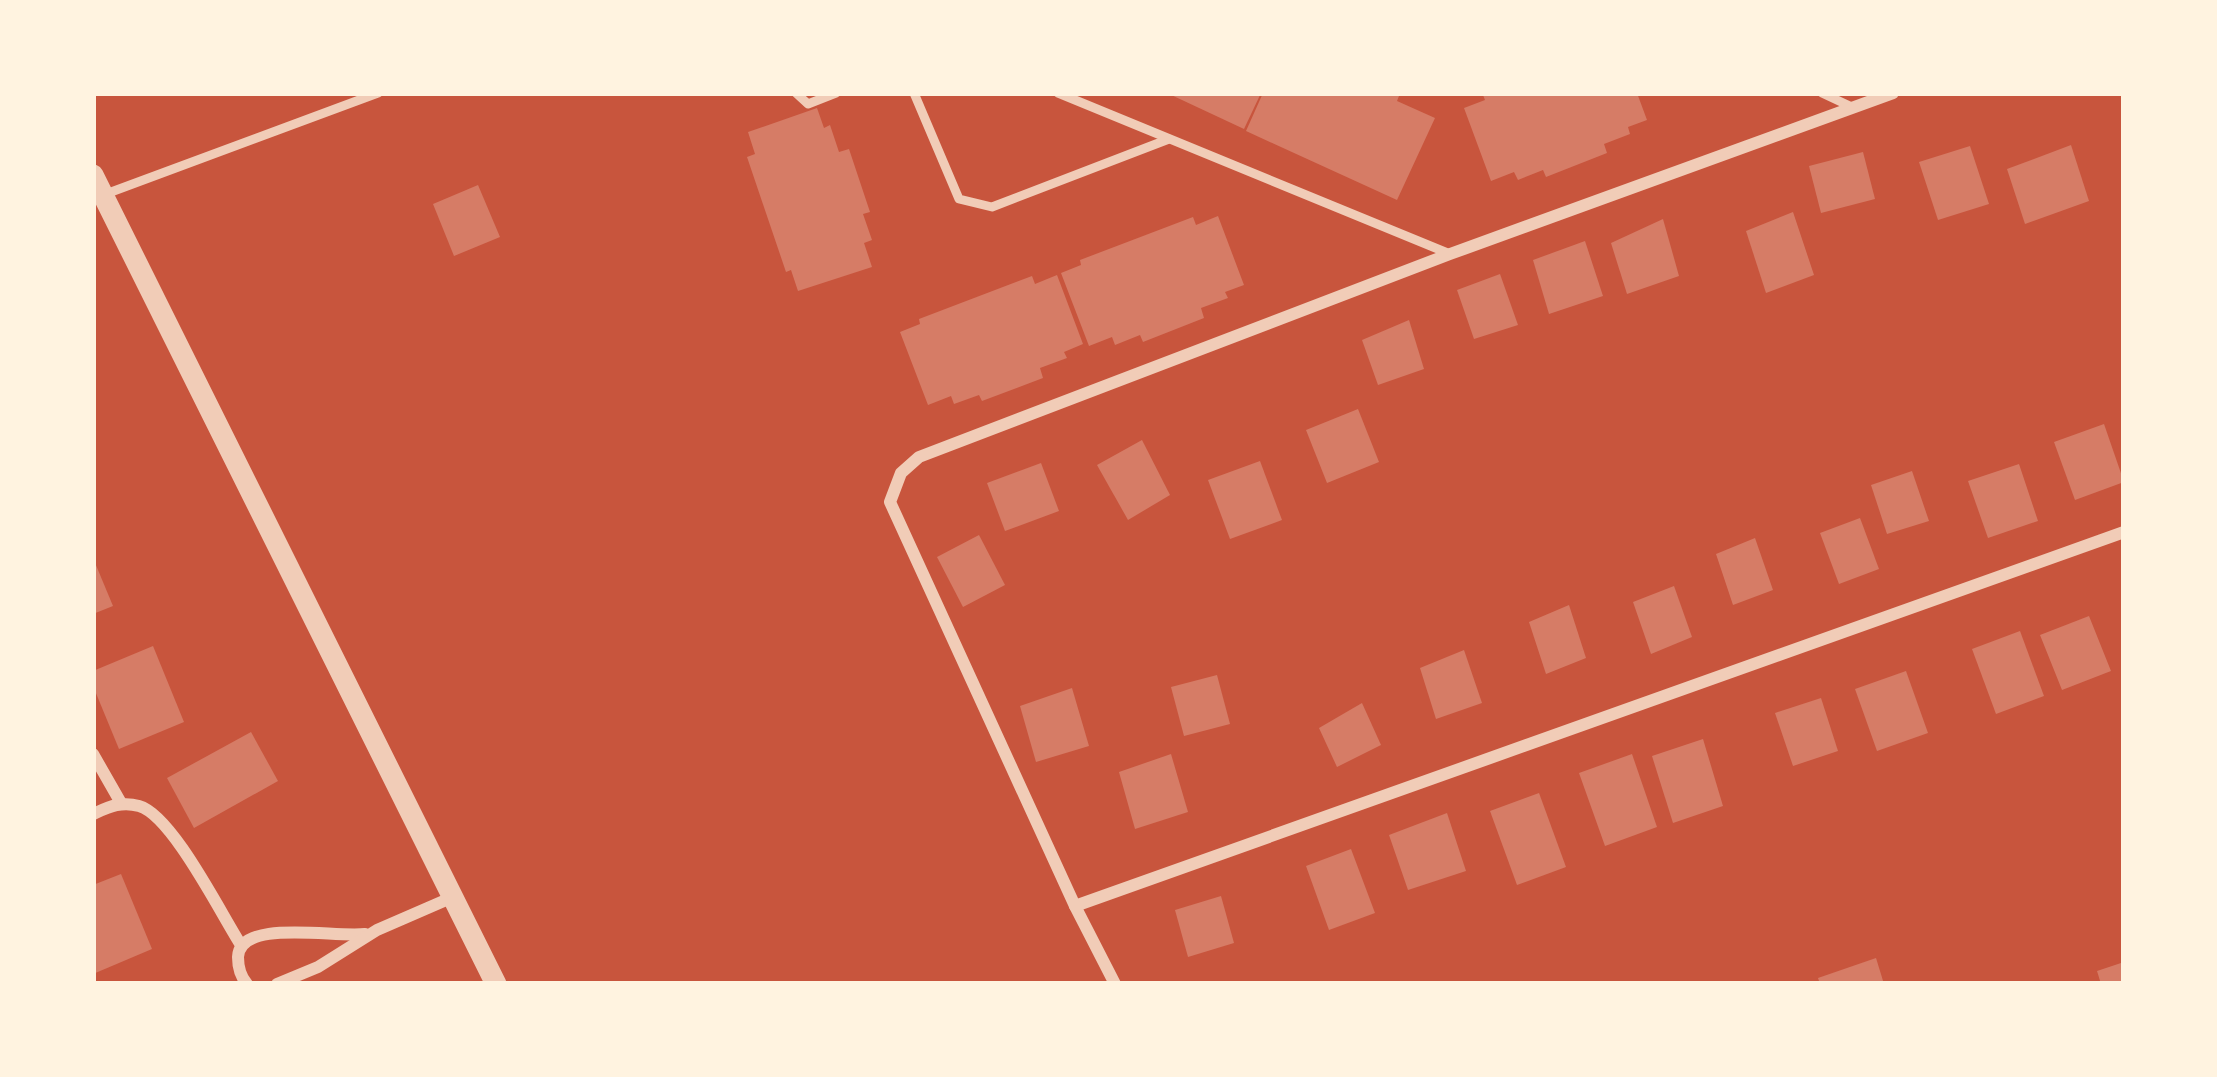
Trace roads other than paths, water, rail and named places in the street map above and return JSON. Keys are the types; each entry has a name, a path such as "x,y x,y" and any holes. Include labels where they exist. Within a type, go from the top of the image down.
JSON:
{"street":[{"path":"1114,984 890,502 901,473 919,457 1450,254 1894,93"},
{"path":"98,185 496,984"},
{"path":"1075,906 2124,532"},
{"path":"93,754 121,803"},
{"path":"93,814 121,803 145,807 164,825 241,945 241,976 248,984"},
{"path":"278,984 318,968 377,930 454,897"},
{"path":"241,945 252,935 268,931 335,937 377,930"}],"lane":[{"path":"98,185 378,93"},
{"path":"796,93 808,104 836,93"},
{"path":"914,93 959,199 992,207 1169,139"},
{"path":"1058,93 1450,254"},
{"path":"1822,93 1854,108"}]}
